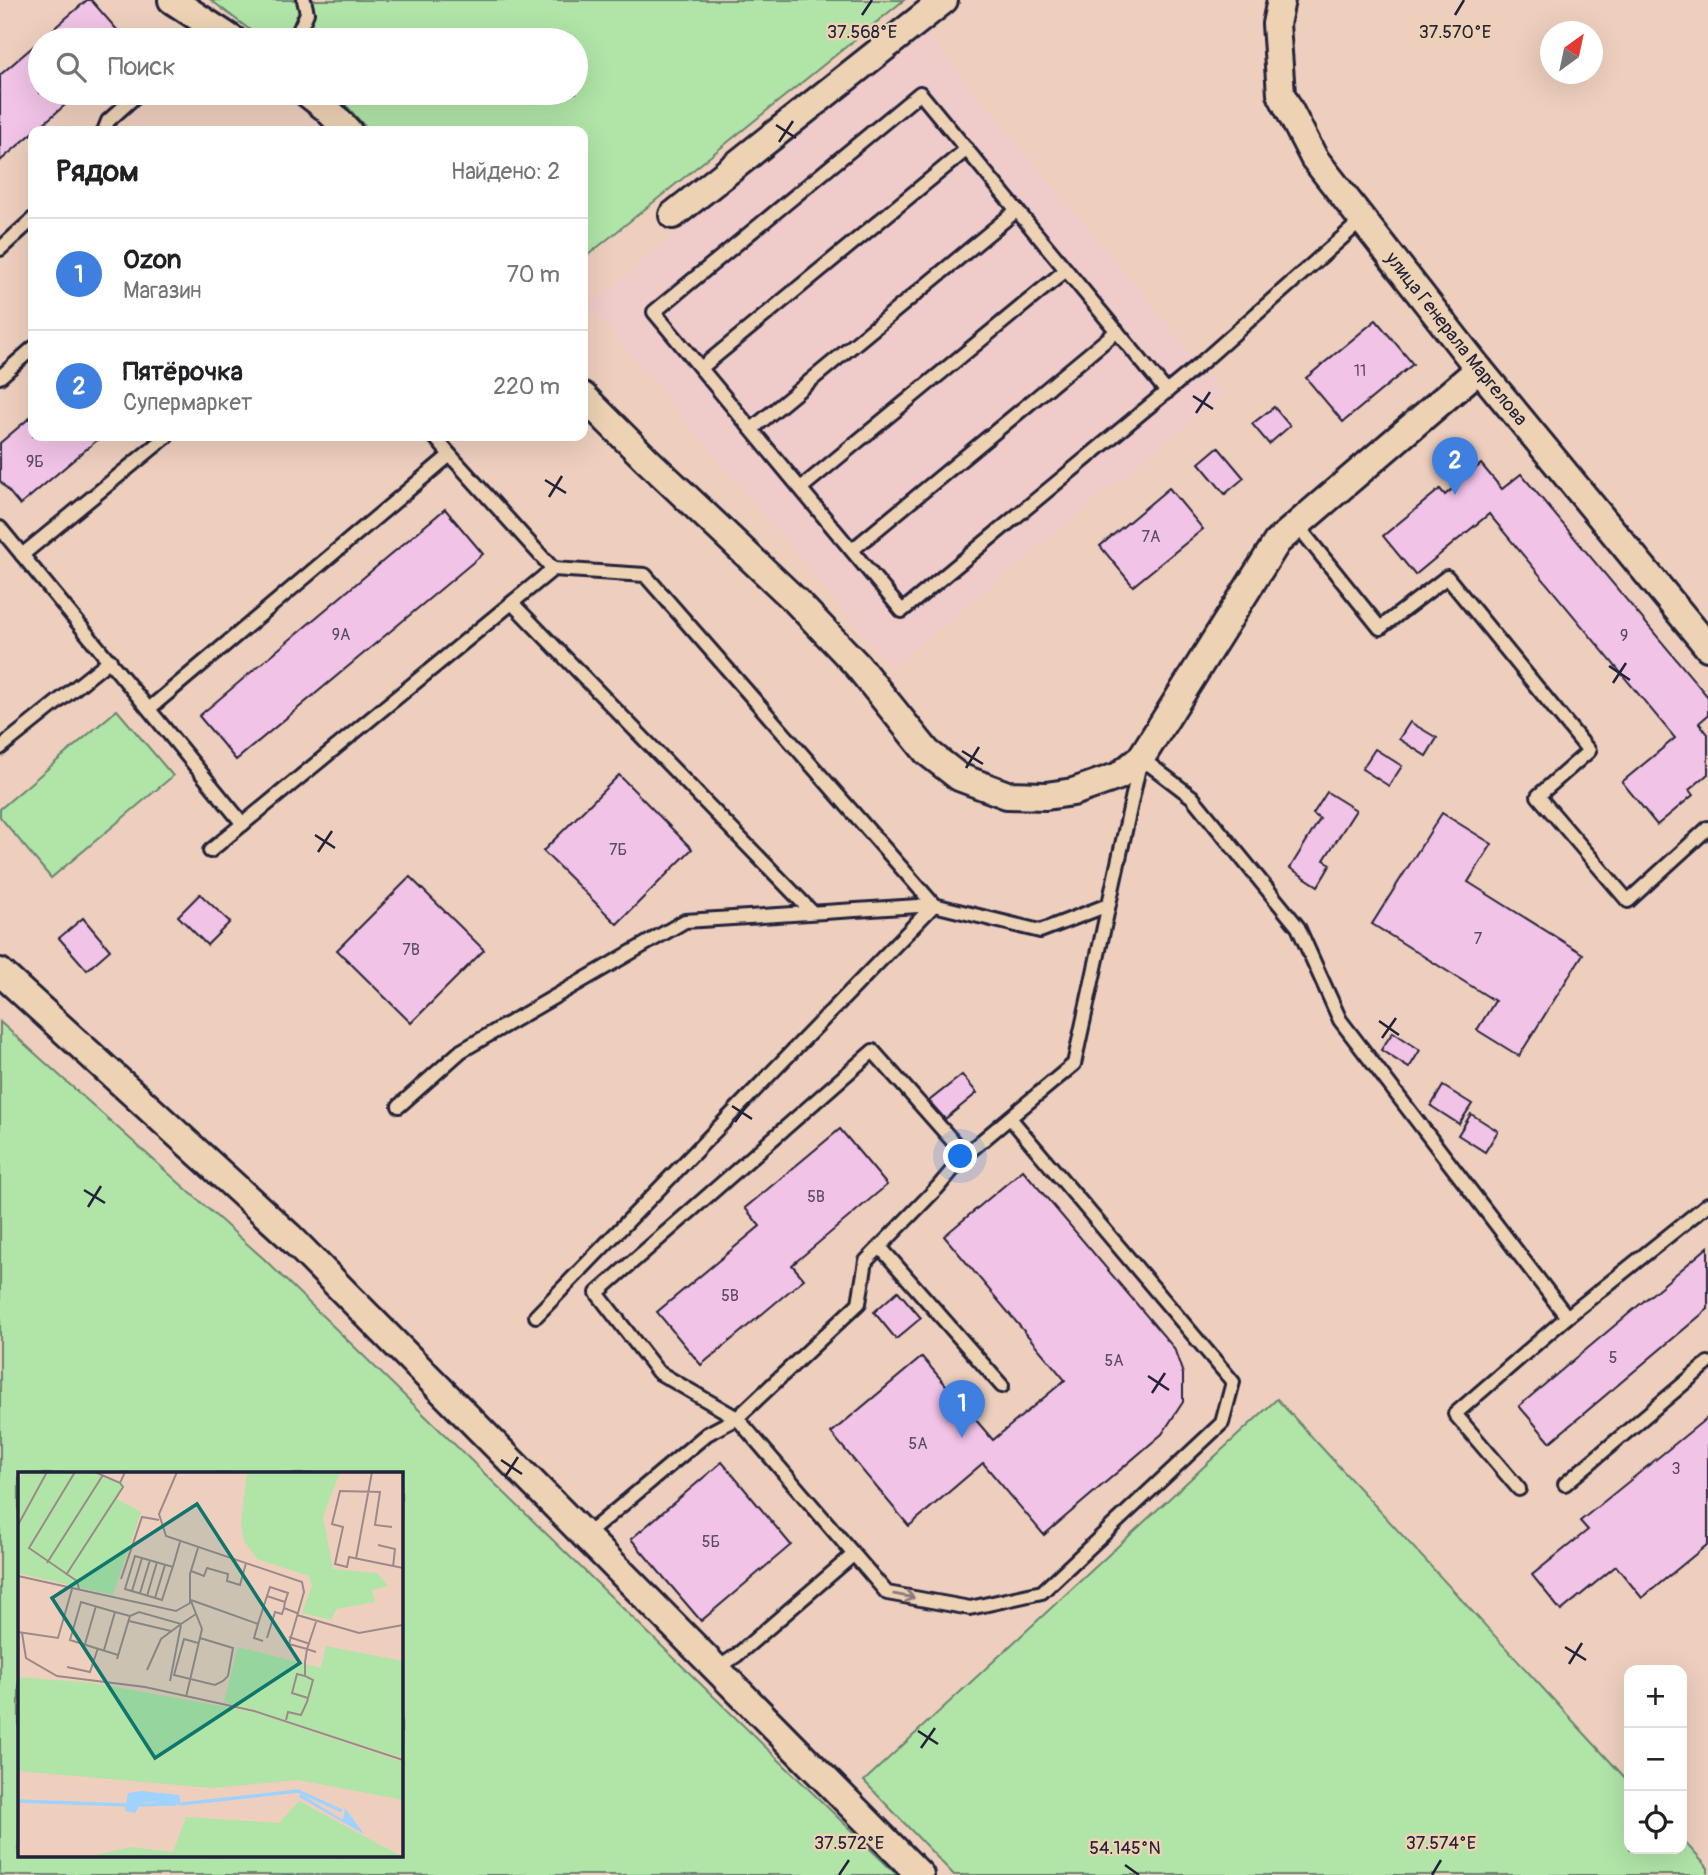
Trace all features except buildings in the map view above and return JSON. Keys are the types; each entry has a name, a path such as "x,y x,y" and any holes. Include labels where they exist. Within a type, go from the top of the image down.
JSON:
{"street":[{"path":"173,0 209,28"},
{"path":"673,215 944,0"},
{"name":"улица Генерала Маргелова","path":"1281,0 1276,24 1281,94 1314,158 1479,369 1708,647"},
{"path":"323,105 343,126"},
{"path":"588,401 796,601 857,665 927,752 959,777 1007,795 1046,796 1073,792 1119,776 1141,758 1277,542 1479,369"},
{"path":"0,972 289,1236 920,1875"}],"lane":[{"path":"300,28 307,13 304,0"},
{"path":"1167,392 920,93 654,312 902,611 1167,392 1362,221"},
{"path":"106,126 126,105"},
{"path":"701,368 967,149"},
{"path":"752,429 1017,211"},
{"path":"0,249 28,224"},
{"path":"801,488 1066,270"},
{"path":"852,550 1117,331"},
{"path":"0,377 28,352"},
{"path":"22,555 161,441"},
{"path":"438,441 553,569"},
{"path":"150,708 450,455"},
{"path":"1297,525 1380,628 1447,577 1589,751 1538,796 1628,901 1708,828"},
{"path":"0,528 243,824"},
{"path":"210,851 553,569 645,575 934,905"},
{"path":"512,603 812,912"},
{"path":"0,748 110,660"},
{"path":"585,1536 706,1434 737,1418 859,1303 866,1261 938,1187 965,1155 1074,1064 1141,758 1192,797 1298,927 1339,1020 1567,1318"},
{"path":"399,1106 461,1051 685,921 934,905 1040,931 1108,905"},
{"path":"536,1316 934,905"},
{"path":"965,1155 873,1051 597,1293 659,1373 737,1418 887,1593 970,1608 1042,1592 1222,1423 1233,1382 1010,1118"},
{"path":"1519,1489 1455,1414 1567,1318 1708,1204"},
{"path":"880,1247 1002,1386"},
{"path":"1564,1485 1708,1363"},
{"path":"717,1669 737,1655 853,1555"}],"shaded area":[{"path":"923,29 1224,394 891,668 590,305"}],"green space":[{"path":"211,0 904,0 588,255 588,126 365,126 346,105 588,105 588,28 247,28"},
{"path":"117,710 173,776 51,878 0,817 0,809"},
{"path":"0,1022 264,1259 897,1875 0,1875"},
{"path":"1277,1399 1624,1777 1624,1854 1687,1854 1687,1845 1708,1868 1708,1875 954,1875 864,1781"}],"place":[{"name":"Пятёрочка","path":"1455,495"},
{"name":"Ozon","path":"962,1438"}]}
